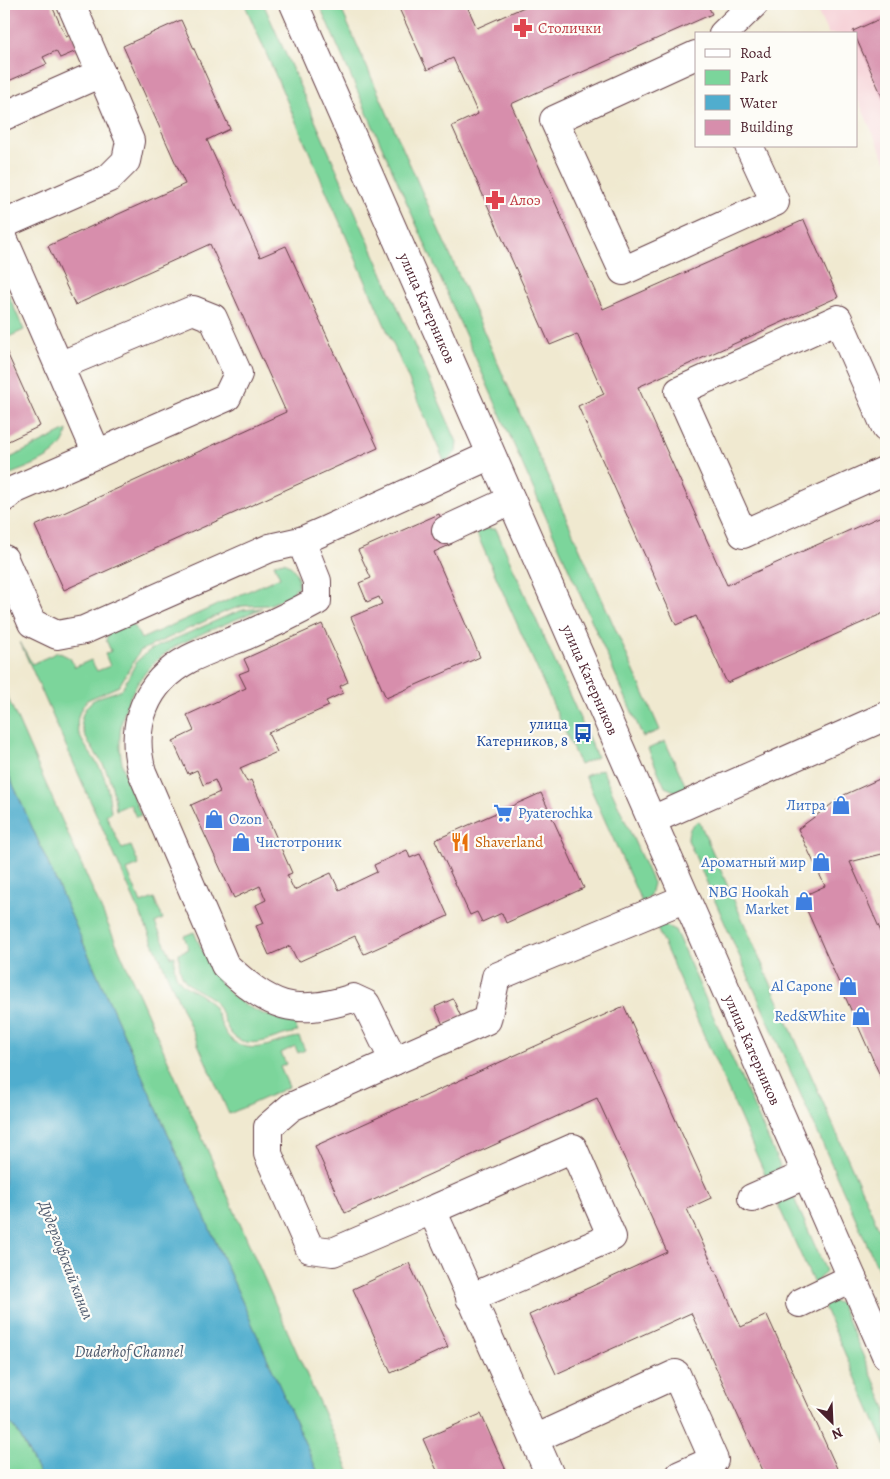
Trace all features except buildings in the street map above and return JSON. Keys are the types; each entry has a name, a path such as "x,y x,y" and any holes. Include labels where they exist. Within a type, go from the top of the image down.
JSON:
{"street":[{"path":"4,224 109,178 126,161 130,141 71,4"},
{"name":"улица Катерников","path":"294,4 886,1355"},
{"path":"725,32 754,4"},
{"path":"695,55 554,120 623,271 775,202 750,148"},
{"path":"4,116 101,73"},
{"path":"4,240 97,454"},
{"path":"4,498 14,490 228,397 238,374 213,318 193,310 58,366"},
{"path":"886,428 838,320 679,391 743,534 886,470"},
{"path":"4,559 32,623 57,636 84,630 270,548 301,541 491,454"},
{"path":"446,530 512,500"},
{"path":"301,541 317,581 317,601 288,618 188,660 167,675 145,705 137,729 137,752 142,772 226,965 251,989 275,1002 303,1008 328,1006 353,998 366,1004 394,1061"},
{"path":"652,820 886,716"},
{"path":"470,1298 612,1237 573,1148 333,1252 310,1249 268,1154 268,1127 292,1107 487,1020 496,977 686,898"},
{"path":"752,1198 807,1174"},
{"path":"432,1210 550,1475"},
{"path":"800,1303 852,1278"},
{"path":"534,1439 676,1374 714,1460 680,1475"}],"shaded area":[{"path":"814,4 886,4 886,162 858,100 858,32 827,32"}],"green space":[{"path":"319,4 339,4 660,730 643,737"},
{"path":"245,5 264,5 457,442 456,452 445,463"},
{"path":"4,285 24,330 4,339"},
{"path":"67,430 65,440 52,455 4,477 4,461"},
{"path":"484,529 496,529 597,757 580,765 476,532"},
{"path":"284,562 293,569 298,580 298,588 295,588 294,592 288,597 268,605 243,606 227,611 140,651 119,686 87,700 80,710 78,720 78,728 84,745 101,770 105,780 111,812 106,815 122,849 131,846 139,865 127,870 141,903 154,898 163,919 155,923 171,957 175,956 174,967 180,981 211,1004 226,1034 236,1043 243,1046 257,1047 299,1037 305,1050 298,1053 295,1046 281,1053 286,1064 280,1067 289,1087 229,1114 20,642 32,664 58,652 70,658 75,667 91,660 97,671 110,666 105,654 111,651 106,640 109,630 131,623 141,639 280,577 274,564"},
{"path":"262,608 178,645 164,654 141,678 132,692 126,708 121,724 120,740 124,772 141,815 136,817 130,804 116,810 105,768 90,745 82,728 84,711 93,700 122,689 137,661 150,650 229,615 243,610"},
{"path":"4,689 351,1475 319,1475 4,764"},
{"path":"665,741 688,791 679,793 665,787 648,749"},
{"path":"602,769 653,883 650,895 642,903 585,776"},
{"path":"699,821 886,1245 886,1287 688,840 690,829"},
{"path":"664,925 675,930 780,1166 774,1176 768,1181 656,926"},
{"path":"194,932 211,967 230,993 241,1003 256,1011 294,1023 298,1032 256,1042 242,1041 231,1034 214,1001 187,983 181,973 179,953 189,949 184,936"},
{"path":"789,1196 794,1198 826,1271 814,1284 775,1198"},
{"path":"822,1302 840,1303 886,1408 886,1446"},
{"path":"4,1415 19,1434 40,1475 4,1475"}],"water":[{"name":"Duderhof Channel","path":"4,764 319,1475 40,1475 19,1434 4,1415"}],"place":[{"name":"Столички","path":"523,28"},
{"name":"Алоэ","path":"495,200"},
{"name":"улица Катерников, 8","path":"583,733"},
{"name":"Литра","path":"841,805"},
{"name":"Pyaterochka","path":"503,813"},
{"name":"Ozon","path":"214,819"},
{"name":"Чистотроник","path":"241,842"},
{"name":"Shaverland","path":"460,842"},
{"name":"Ароматный мир","path":"821,862"},
{"name":"NBG Hookah Market","path":"804,901"},
{"name":"Al Capone","path":"848,986"},
{"name":"Red&White","path":"861,1016"}],"water label":[{"name":"Дудергофский канал","path":"67,1260"}]}
